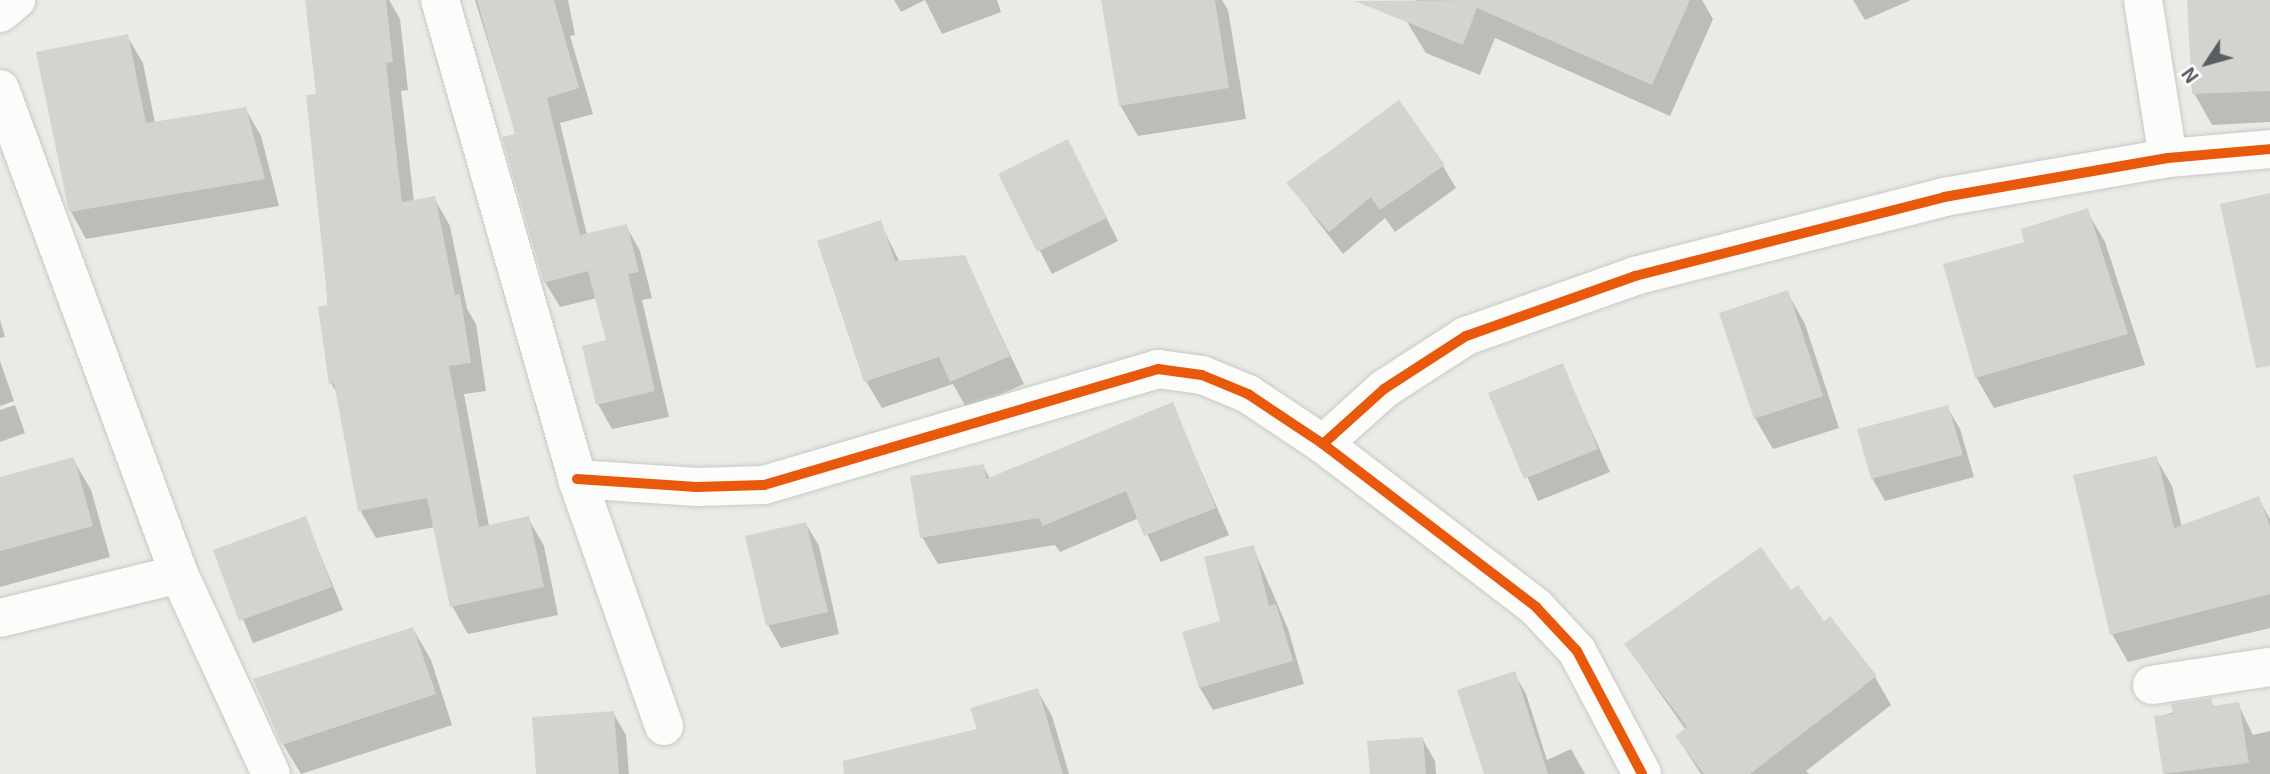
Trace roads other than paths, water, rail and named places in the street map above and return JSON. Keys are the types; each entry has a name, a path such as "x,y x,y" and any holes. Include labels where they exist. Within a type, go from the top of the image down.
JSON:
{"street":[{"path":"0,13 16,0"},
{"path":"439,0 577,479 664,726"},
{"path":"2143,0 2168,158"},
{"path":"0,89 179,574 271,774"},
{"path":"1323,444 1384,389 1466,337 1635,276 1944,197 2168,158 2270,149"},
{"path":"577,479 697,487 764,485 1158,369 1225,381 1323,444 1560,629 1577,651 1642,774"},
{"path":"0,618 179,574"},
{"path":"2152,685 2270,667"}]}
